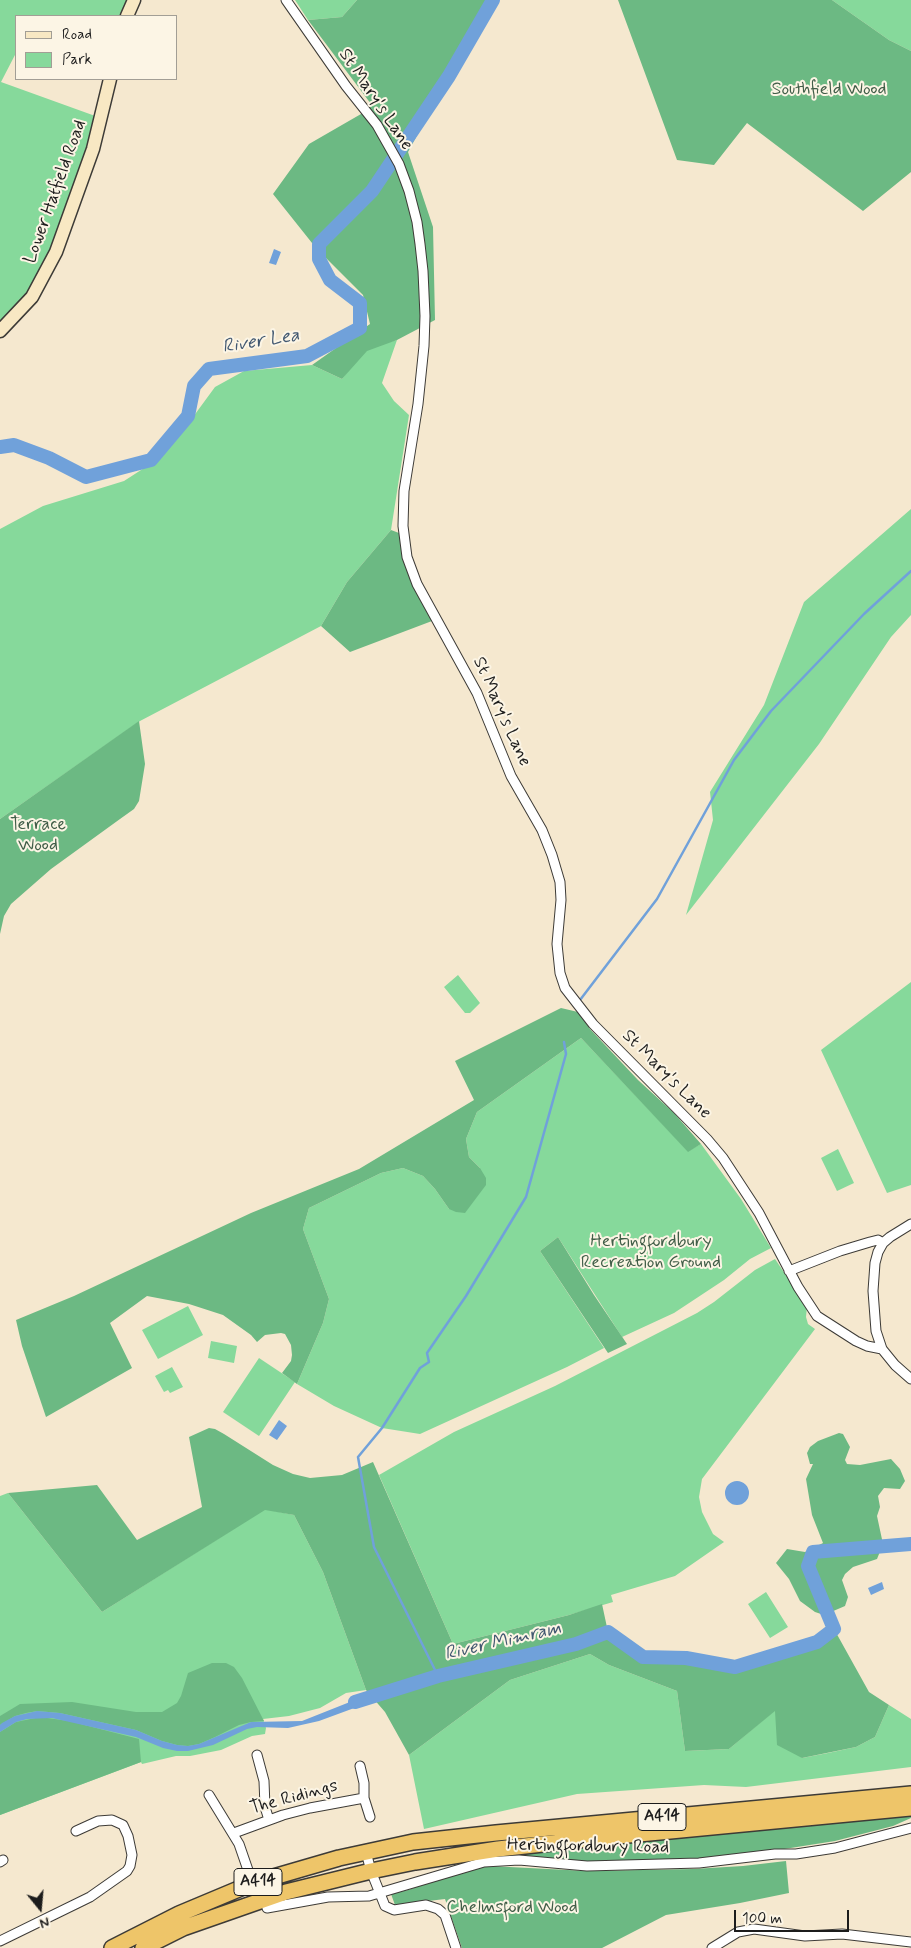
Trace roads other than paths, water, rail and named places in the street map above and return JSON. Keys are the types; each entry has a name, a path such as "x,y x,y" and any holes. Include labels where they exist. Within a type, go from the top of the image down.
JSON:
{"highway":[{"name":"A414","path":"112,1948 179,1914 253,1883 309,1866 413,1842 456,1836 911,1794"},
{"name":"A414","path":"143,1948 184,1928 263,1904 313,1885 457,1854 911,1808"}],"main road":[{"path":"127,15 134,0"},
{"name":"Lower Hatfield Road","path":"0,331 32,297 56,252 93,149 110,80"}],"street":[{"name":"St Mary's Lane","path":"286,0 346,86 377,125 399,164 409,191 417,222 423,271 424,346 404,492 404,539 407,557 412,573 470,680 511,776 542,830 552,855 560,882 561,900 557,944 560,973 565,988 597,1029 707,1139 723,1158 770,1231 778,1246 779,1253 817,1316 856,1341 867,1346 882,1349"},
{"path":"911,1224 890,1236 883,1243 876,1263 873,1291 876,1331 882,1349 895,1366 911,1379"},
{"path":"789,1270 870,1242 878,1240 883,1243"},
{"path":"257,1755 264,1781 264,1801 268,1820"},
{"name":"The Ridings","path":"360,1766 364,1783 364,1798 370,1817"},
{"path":"209,1795 234,1834 244,1854 253,1883 263,1904"},
{"name":"The Ridings","path":"234,1834 268,1820 310,1808 364,1798"},
{"path":"0,1941 90,1897 127,1871 132,1854 128,1836 123,1825 112,1820 98,1821 76,1831"},
{"name":"Hertingfordbury Road","path":"263,1904 328,1897 369,1896 484,1862 519,1860 587,1866 699,1863 775,1854 796,1854 835,1848 911,1828"},
{"path":"366,1852 371,1871 385,1906 390,1909 426,1905 438,1909 445,1915 456,1948"},
{"path":"712,1948 738,1932 754,1929 805,1936 842,1934 911,1942"}],"water":[{"path":"274,249 281,252 276,265 269,263"},
{"path":"279,1420 287,1426 277,1440 269,1435"},
{"path":"737,1481 742,1482 748,1488 748,1498 742,1504 737,1505 732,1504 726,1498 725,1493 726,1488 732,1482"},
{"path":"882,1582 884,1589 871,1595 868,1588"},
{"path":"370,1694 376,1700 319,1721 288,1728 257,1727 247,1729 213,1745 188,1751 163,1748 136,1737 52,1718 27,1719 16,1722 0,1732 0,1725 2,1723 15,1716 37,1711 60,1713 136,1730 162,1741 188,1746 199,1744 251,1722 302,1721"}],"waterway":[{"name":"River Lea","path":"0,447 14,445 49,458 86,477 151,460 188,416 194,386 209,369 307,356 360,328 360,303 330,280 319,259 319,244 372,191 449,76 493,0"},
{"path":"580,1000 657,899 734,760 771,711 864,614 911,571"},
{"path":"438,1676 374,1547 358,1457 382,1428 420,1368 429,1362 427,1353 466,1296 526,1197 566,1054 564,1042"},
{"name":"River Mimram","path":"355,1702 438,1676 576,1644 608,1632 643,1657 686,1658 735,1667 817,1642 834,1629 808,1566 813,1552 911,1544"}],"park label":[{"name":"Southfield Wood","path":"829,90"},
{"name":"Terrace Wood","path":"38,835"},
{"name":"Hertingfordbury Recreation Ground","path":"651,1252"},
{"name":"Chelmsford Wood","path":"512,1908"}]}
